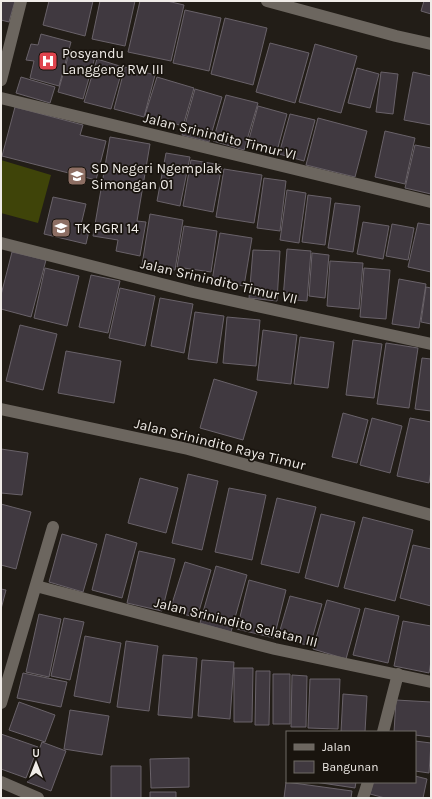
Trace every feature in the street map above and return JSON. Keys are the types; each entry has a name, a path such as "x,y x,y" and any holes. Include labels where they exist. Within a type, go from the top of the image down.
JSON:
{"street":[{"path":"1,80 21,1"},
{"path":"267,1 431,44"},
{"name":"Jalan Srinindito Timur VI","path":"1,98 431,202"},
{"name":"Jalan Srinindito Timur VII","path":"1,243 193,292 431,344"},
{"name":"Jalan Srinindito Raya Timur","path":"1,409 188,449 431,515"},
{"path":"1,703 53,527"},
{"name":"Jalan Srinindito Selatan III","path":"36,586 275,649 431,682"},
{"path":"383,731 398,674"},
{"path":"1,782 38,798"},
{"path":"363,798 368,783"}],"green space":[{"path":"1,160 51,175 38,223 1,213"}],"building":[{"path":"1,1 15,1 9,22 1,20"},
{"path":"49,1 93,1 85,36 43,25"},
{"path":"100,1 135,1 125,46 92,39"},
{"path":"140,1 167,1 184,5 171,61 128,52"},
{"path":"424,1 431,1 431,14 421,11"},
{"path":"185,10 221,18 209,71 173,63"},
{"path":"225,18 267,28 253,85 211,74"},
{"name":"Posyandu Langgeng RW III","path":"41,34 71,42 59,86 30,78 34,61 26,60 31,44 38,45"},
{"path":"270,43 309,53 295,103 256,92"},
{"path":"315,44 357,56 341,113 299,102"},
{"path":"70,50 95,57 83,99 58,92"},
{"path":"97,59 123,67 111,109 84,102"},
{"path":"125,67 155,75 144,117 114,109"},
{"path":"357,68 379,74 370,108 348,103"},
{"path":"381,72 398,74 393,114 376,112"},
{"path":"413,72 431,76 431,125 404,120"},
{"path":"21,77 55,87 50,103 16,93"},
{"path":"157,77 194,88 183,126 145,115"},
{"path":"195,89 222,97 209,142 182,135"},
{"path":"226,95 258,103 244,150 213,141"},
{"path":"258,106 287,114 277,151 248,143"},
{"path":"15,107 83,125 80,135 106,141 96,180 2,156"},
{"path":"290,114 315,120 304,161 279,154"},
{"path":"318,118 367,131 355,177 306,165"},
{"path":"385,131 415,138 405,184 375,177"},
{"path":"110,137 150,144 137,221 146,222 140,256 116,251 118,240 93,236"},
{"path":"415,145 431,148 431,194 405,188"},
{"path":"166,153 190,157 180,206 157,201"},
{"path":"191,160 222,165 213,212 183,206"},
{"path":"224,169 262,175 254,223 216,217"},
{"path":"264,178 286,181 280,231 257,228"},
{"path":"287,190 306,193 299,243 280,240"},
{"path":"308,195 331,198 325,245 302,242"},
{"path":"53,197 86,204 80,229 89,231 86,244 44,234"},
{"path":"335,203 360,206 353,252 328,248"},
{"path":"150,214 183,220 175,270 142,265"},
{"path":"363,222 389,226 383,259 357,254"},
{"path":"418,223 431,225 431,272 408,267"},
{"path":"392,224 414,228 408,260 386,256"},
{"path":"184,226 217,231 211,272 177,267"},
{"path":"220,233 252,238 244,286 212,281"},
{"path":"287,249 311,251 307,301 283,299"},
{"path":"253,250 280,251 277,301 249,298"},
{"path":"12,252 46,260 31,317 1,309 1,295"},
{"path":"312,253 329,255 325,298 309,296"},
{"path":"330,261 363,263 359,309 327,306"},
{"path":"45,268 79,276 67,326 34,318"},
{"path":"364,268 390,270 386,319 360,317"},
{"path":"91,275 120,281 108,333 79,327"},
{"path":"399,279 426,284 419,328 392,324"},
{"path":"426,287 431,288 431,324 421,322"},
{"path":"120,288 155,296 145,346 109,338"},
{"path":"160,298 193,304 184,353 151,346"},
{"path":"195,312 224,316 217,363 188,359"},
{"path":"227,317 260,320 256,366 223,363"},
{"path":"20,325 57,334 43,390 6,381"},
{"path":"263,330 297,335 291,384 257,380"},
{"path":"300,337 334,342 328,388 294,384"},
{"path":"353,340 382,344 374,398 346,395"},
{"path":"386,343 418,348 409,408 377,404"},
{"path":"66,351 121,361 114,403 58,393"},
{"path":"422,358 431,359 431,411 415,409"},
{"path":"214,379 257,392 243,440 200,428"},
{"path":"343,413 368,420 357,463 332,457"},
{"path":"372,418 402,426 390,473 360,465"},
{"path":"410,418 431,422 431,471 429,483 397,476"},
{"path":"1,449 28,453 22,495 1,493"},
{"path":"188,474 218,481 202,550 172,543"},
{"path":"140,478 178,488 166,533 128,523"},
{"path":"229,488 266,495 252,560 215,552"},
{"path":"277,498 316,507 299,573 261,564"},
{"path":"1,504 31,512 16,569 1,565"},
{"path":"321,514 355,522 338,587 305,578"},
{"path":"363,517 413,530 395,601 344,588"},
{"path":"62,534 97,544 83,592 49,582"},
{"path":"106,534 137,543 122,598 92,590"},
{"path":"413,545 431,549 431,606 400,598"},
{"path":"139,551 175,559 162,611 127,603"},
{"path":"185,562 211,570 197,618 170,610"},
{"path":"216,566 247,575 231,632 200,623"},
{"path":"249,580 286,590 274,638 237,629"},
{"path":"1,589 6,590 1,609"},
{"path":"290,596 322,604 310,646 278,637"},
{"path":"327,600 360,609 346,659 313,649"},
{"path":"365,608 399,616 388,663 353,655"},
{"path":"39,614 61,619 49,677 26,672"},
{"path":"64,618 84,622 70,680 51,676"},
{"path":"403,621 431,626 431,661 429,673 394,666"},
{"path":"85,636 121,643 110,703 74,696"},
{"path":"126,641 158,646 149,711 117,707"},
{"path":"163,655 197,658 192,718 158,715"},
{"path":"202,660 234,662 230,719 198,716"},
{"path":"234,668 253,668 252,722 234,722"},
{"path":"256,671 270,671 269,725 255,725"},
{"path":"23,673 67,682 61,707 17,698"},
{"path":"273,674 290,674 290,724 273,724"},
{"path":"292,675 307,676 306,727 291,727"},
{"path":"310,679 340,679 338,729 308,728"},
{"path":"343,694 367,696 365,731 341,731"},
{"path":"396,700 431,702 431,737 416,735 416,731 394,731"},
{"path":"19,702 55,715 45,742 9,730"},
{"path":"70,710 109,716 102,755 64,749"},
{"path":"1,734 38,747 26,778 1,769"},
{"path":"416,741 431,743 429,773 416,771"},
{"path":"42,742 66,751 51,791 27,782"},
{"path":"189,758 189,787 151,788 150,759"},
{"path":"111,766 141,766 141,798 111,798"},
{"path":"416,776 427,779 423,798 385,798 370,794 373,783 416,783"},
{"path":"286,782 352,791 351,798 284,798"},
{"path":"322,783 356,783 355,788"},
{"path":"150,792 176,792 176,798 150,798"}],"place":[{"name":"Posyandu Langgeng RW III","path":"48,61"},
{"name":"SD Negeri Ngemplak Simongan 01","path":"77,176"},
{"name":"TK PGRI 14","path":"61,228"}]}
